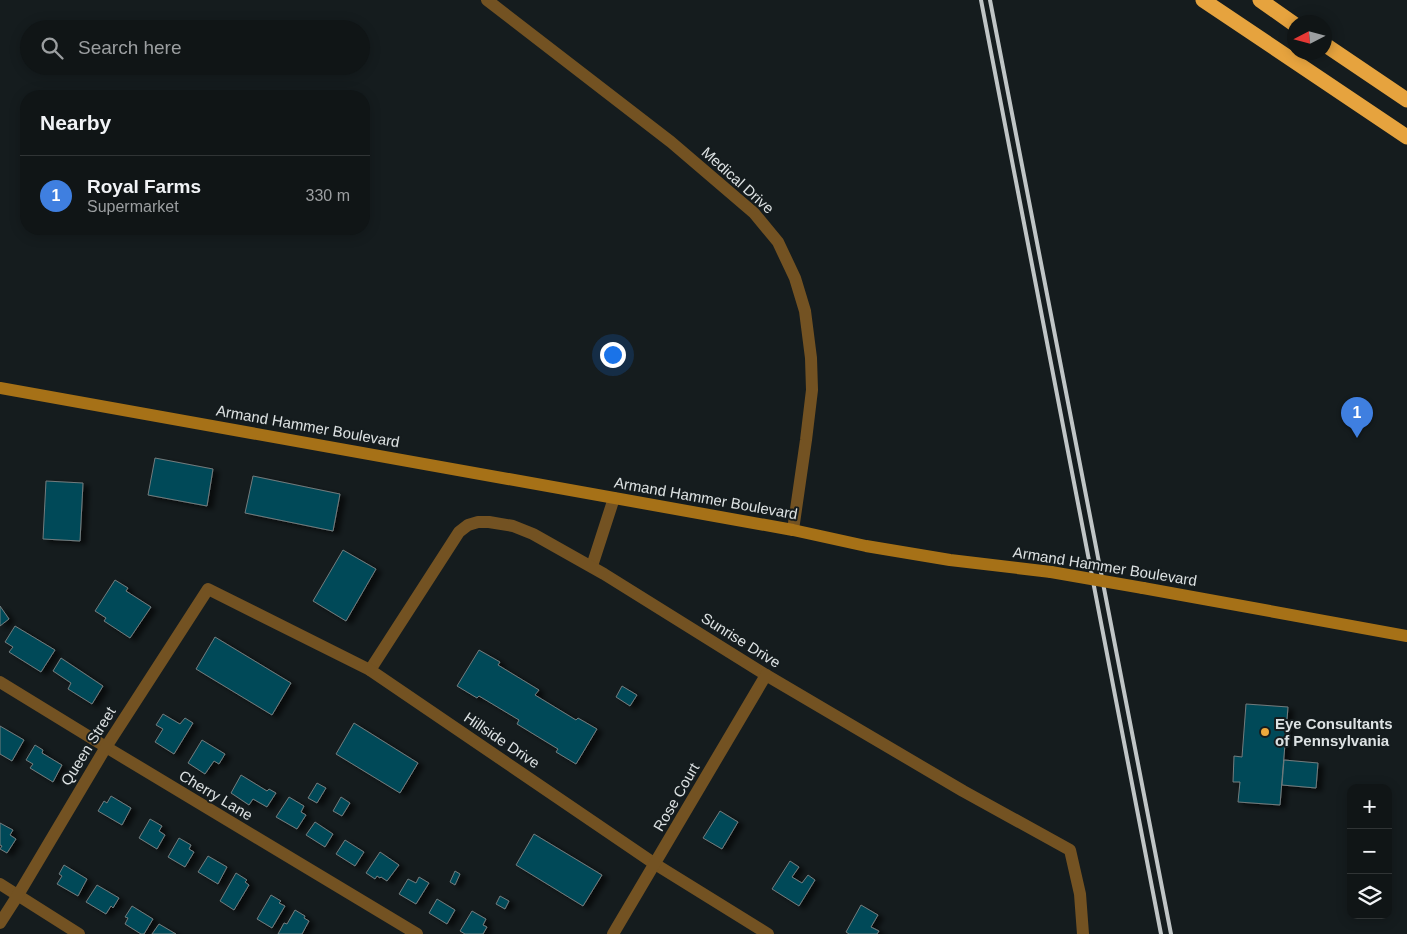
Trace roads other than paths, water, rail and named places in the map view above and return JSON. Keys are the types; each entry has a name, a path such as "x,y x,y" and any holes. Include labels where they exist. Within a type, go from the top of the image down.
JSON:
{"highway":[{"path":"1203,0 1407,137"},
{"path":"1260,0 1287,19"},
{"path":"1269,0 1293,15"},
{"path":"1332,41 1407,88"},
{"path":"1332,49 1407,100"}],"street":[{"name":"Medical Drive","path":"487,0 671,142 754,213 778,242 796,278 805,311 811,358 812,390 792,530"},
{"name":"Armand Hammer Boulevard","path":"0,388 792,530 866,546 950,560 1051,572 1407,636"},
{"path":"592,566 614,498"},
{"name":"Sunrise Drive","path":"370,670 459,532 468,524 478,522 513,526 533,534 592,566 766,675 963,792 1070,850 1080,894 1083,934"},
{"name":"Hillside Drive","path":"208,588 370,670 655,864 768,934"},
{"name":"Queen Street","path":"0,923 106,747 208,588"},
{"name":"Rose Court","path":"613,934 766,675"},
{"name":"Cherry Lane","path":"0,682 417,934"},
{"path":"0,884 79,934"}],"railway":[{"path":"981,0 1161,934"},
{"path":"990,0 1171,934"}],"place":[{"name":"Royal Farms","path":"1357,438"},
{"name":"Eye Consultants of Pennsylvania","path":"1265,732"}]}
